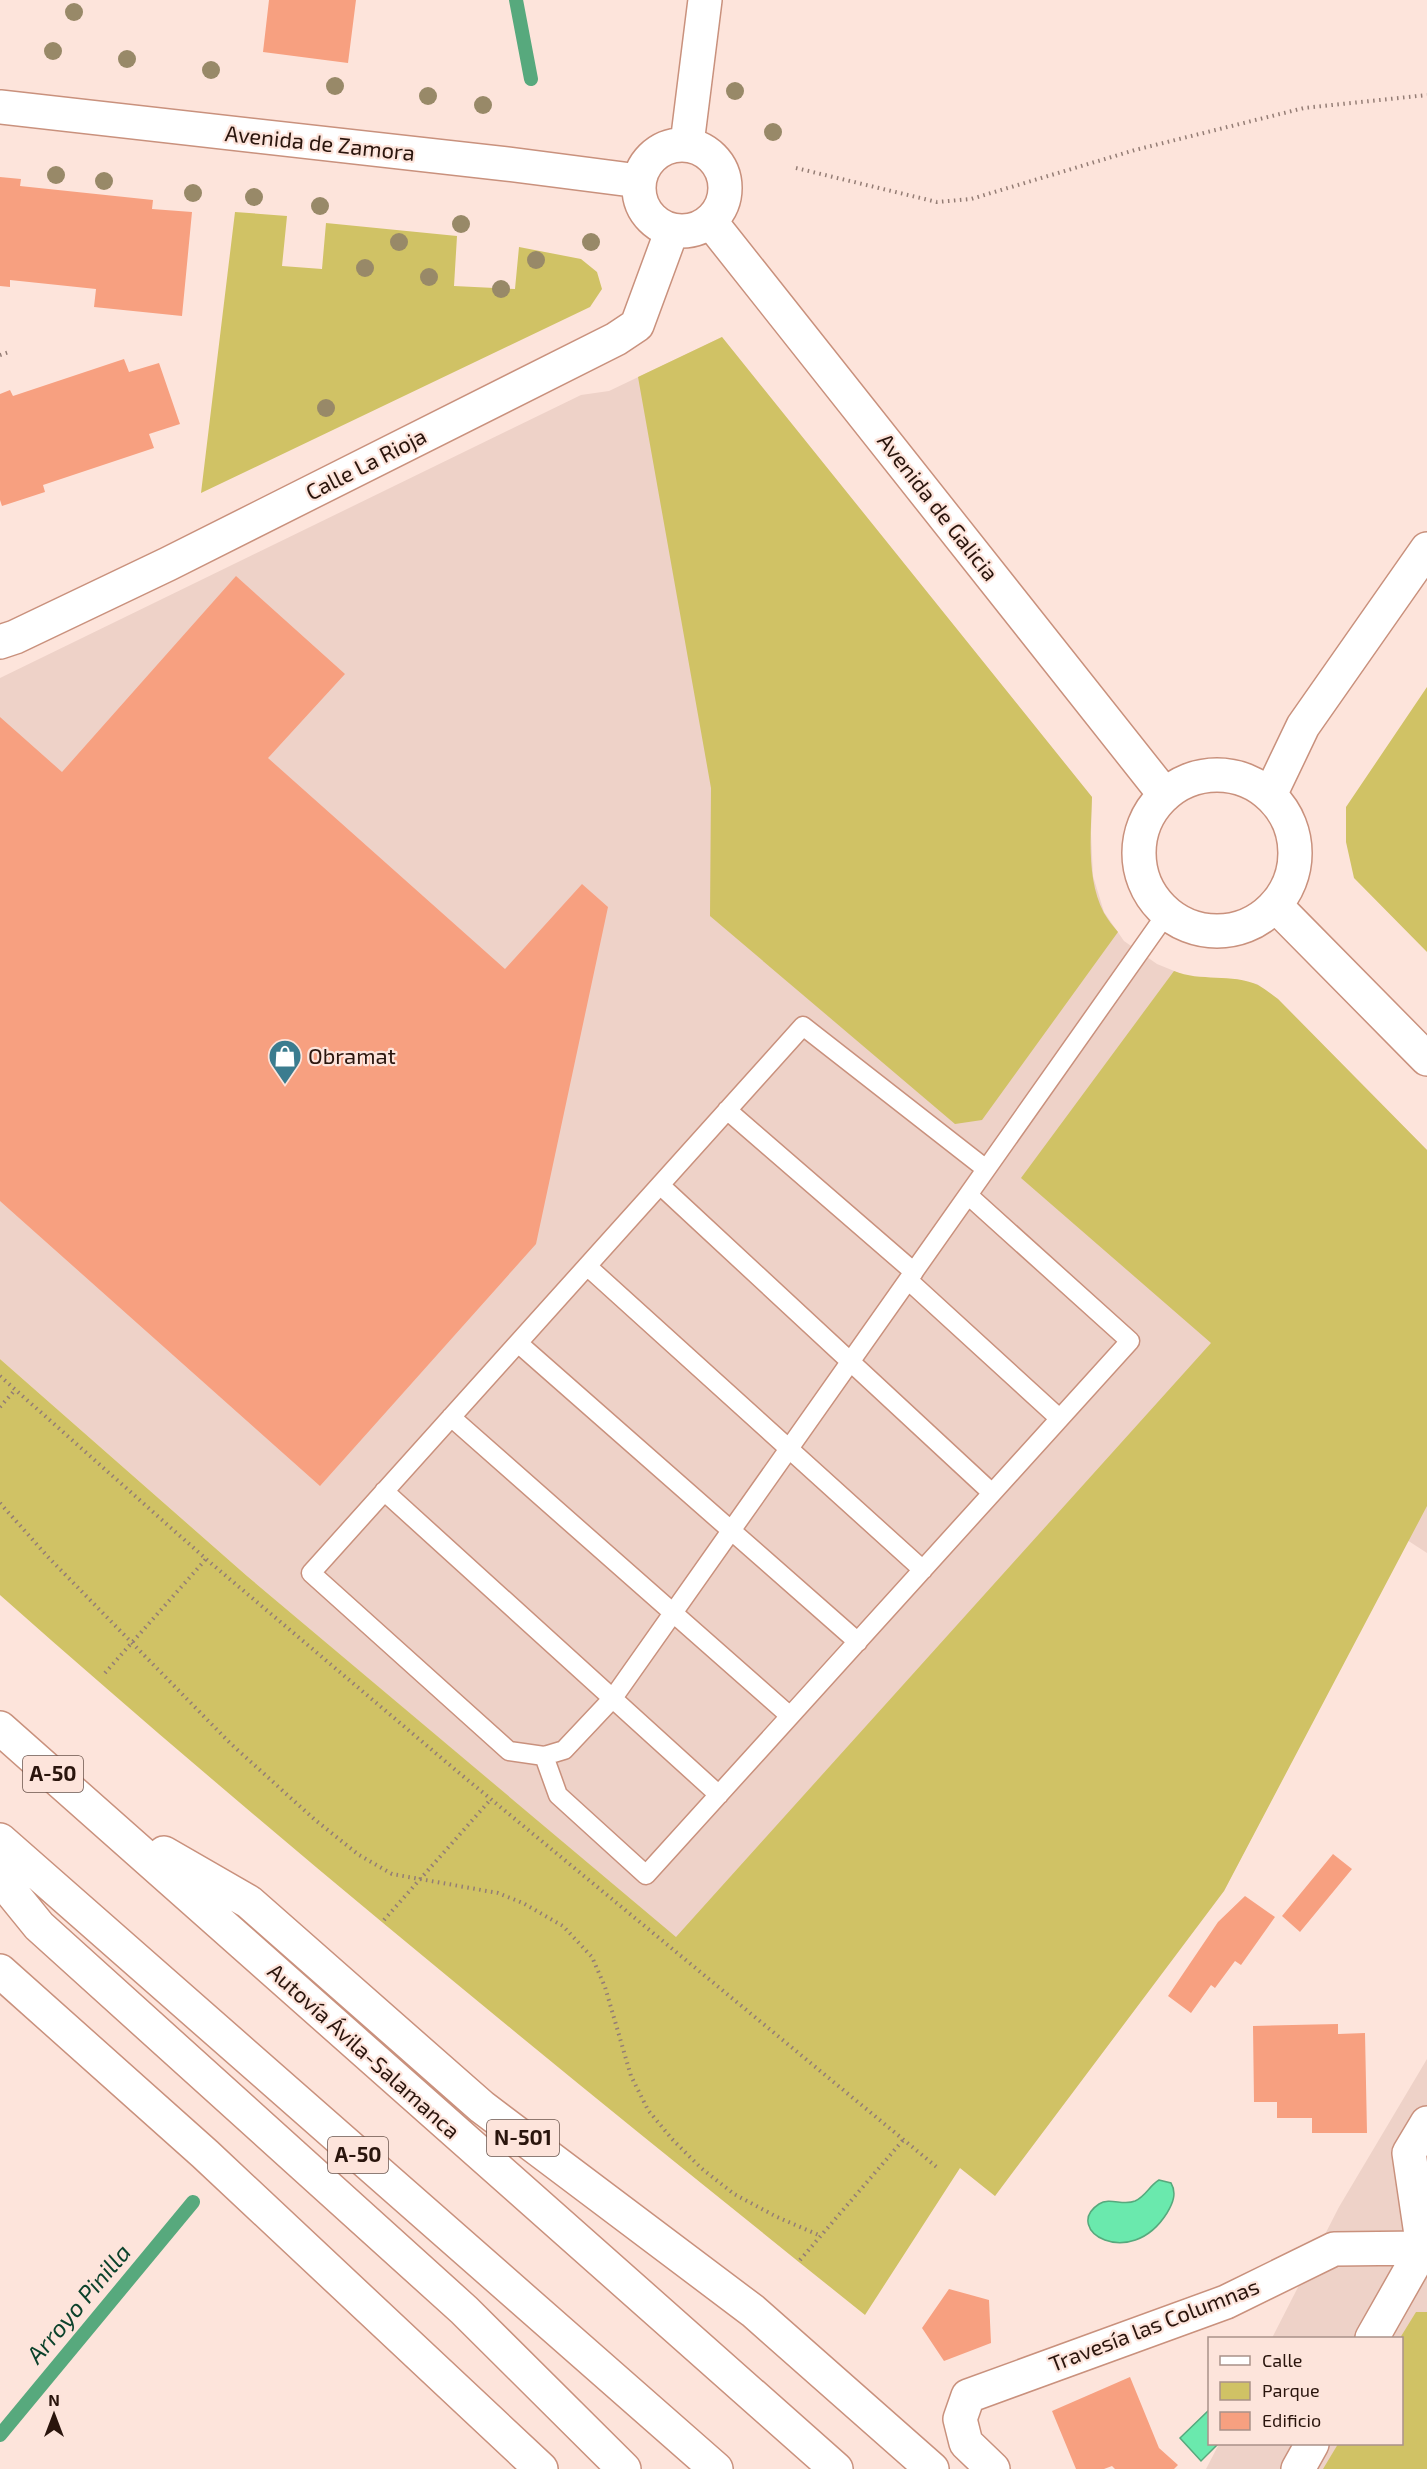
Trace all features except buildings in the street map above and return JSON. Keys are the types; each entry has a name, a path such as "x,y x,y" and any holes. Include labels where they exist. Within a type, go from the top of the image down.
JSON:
{"main road":[{"path":"687,144 705,0"},
{"name":"Avenida de Zamora","path":"0,107 639,181"},
{"path":"687,144 710,154 724,175 724,200 710,221 692,230 672,230 658,224 646,212 640,197 639,181 649,161 666,148 687,144"},
{"name":"Avenida de Galicia","path":"710,221 1165,795"},
{"name":"Calle La Rioja","path":"0,642 168,564 616,339 637,325 672,230"},
{"path":"1270,795 1303,726 1427,549"},
{"path":"1206,776 1229,776 1251,783 1270,795 1285,815 1294,837 1295,861 1288,885 1275,905 1257,921 1234,930 1211,931 1188,926 1167,914 1149,893 1139,868 1139,841 1148,816 1165,795 1184,782 1206,776"},
{"path":"1275,905 1427,1059"},
{"name":"Autovía Ávila-Salamanca","path":"0,1728 836,2469"},
{"name":"N-501","path":"105,1819 249,1902 483,2107 753,2311 932,2469"},
{"name":"A-50","path":"0,1840 716,2469"},
{"path":"0,1878 39,1926 464,2310 624,2469"},
{"path":"0,1971 205,2154 541,2469"},
{"path":"1373,2337 1425,2250 1408,2153 1427,2123"},
{"name":"Travesía las Columnas","path":"993,2469 966,2443 960,2419 968,2396 1226,2301 1334,2249 1425,2250"},
{"path":"1298,2469 1311,2445"}],"lane":[{"path":"986,1169 803,1026 311,1573 509,1751 544,1756 564,1750 613,1698 1167,914"},
{"path":"727,1110 911,1276 1059,1418"},
{"path":"660,1185 992,1493"},
{"path":"544,1756 558,1795 646,1875 1130,1341 968,1194"},
{"path":"587,1266 923,1570"},
{"path":"518,1342 858,1641"},
{"path":"451,1417 790,1716"},
{"path":"384,1491 719,1795"}],"path":[{"path":"796,168 937,202 971,199 1135,150 1304,108 1427,95"},
{"path":"0,355 9,352"},
{"path":"0,1376 207,1558 491,1799 939,2169"},
{"path":"0,1407 15,1390"},
{"path":"0,1503 48,1557 230,1743 314,1819 359,1855 392,1874 498,1893 523,1903 563,1926 592,1957 605,1987 631,2076 648,2110 672,2139 701,2168 734,2194 777,2217 821,2236"},
{"path":"105,1673 207,1558"},
{"path":"384,1920 491,1799"},
{"path":"800,2260 904,2139"}],"shaded area":[{"path":"722,337 1092,797 1093,876 1104,912 1124,941 1157,964 1189,977 1228,979 1257,984 1278,999 1427,1150 1427,1553 1407,1540 1224,1891 995,2196 676,1938 247,1576 0,1359 0,678 581,395 609,391"},
{"path":"1427,2059 1427,2469 1206,2469 1218,2445 1403,2445 1403,2337 1273,2337 1339,2207"},
{"path":"1159,2180 1171,2183 1174,2198 1167,2213 1152,2231 1135,2240 1119,2243 1105,2240 1094,2233 1088,2224 1089,2214 1099,2204 1108,2201 1126,2203 1135,2201"},
{"path":"1208,2411 1208,2445 1217,2445 1201,2461 1180,2438"}],"green space":[{"path":"235,212 287,216 282,266 322,269 326,223 457,236 454,286 515,289 519,247 581,259 597,272 602,289 590,307 201,493"},
{"path":"722,337 1092,797 1091,856 1094,886 1104,913 1118,932 982,1120 955,1124 710,916 711,788 638,377"},
{"path":"1427,687 1427,952 1354,878 1346,842 1346,807"},
{"path":"1174,971 1194,976 1248,981 1266,990 1278,999 1427,1150 1427,1506 1224,1891 995,2196 960,2168 865,2315 428,1960 212,1780 0,1595 0,1359 247,1576 676,1937 1211,1343 1021,1178"},
{"path":"1416,2312 1427,2312 1427,2469 1323,2469 1337,2445 1403,2445 1403,2337 1401,2337"}],"waterway":[{"name":"Arroyo Pinilla","path":"516,0 531,79"},
{"name":"Arroyo Pinilla","path":"0,2435 193,2202"}],"place":[{"name":"Obramat","path":"285,1085"}]}
